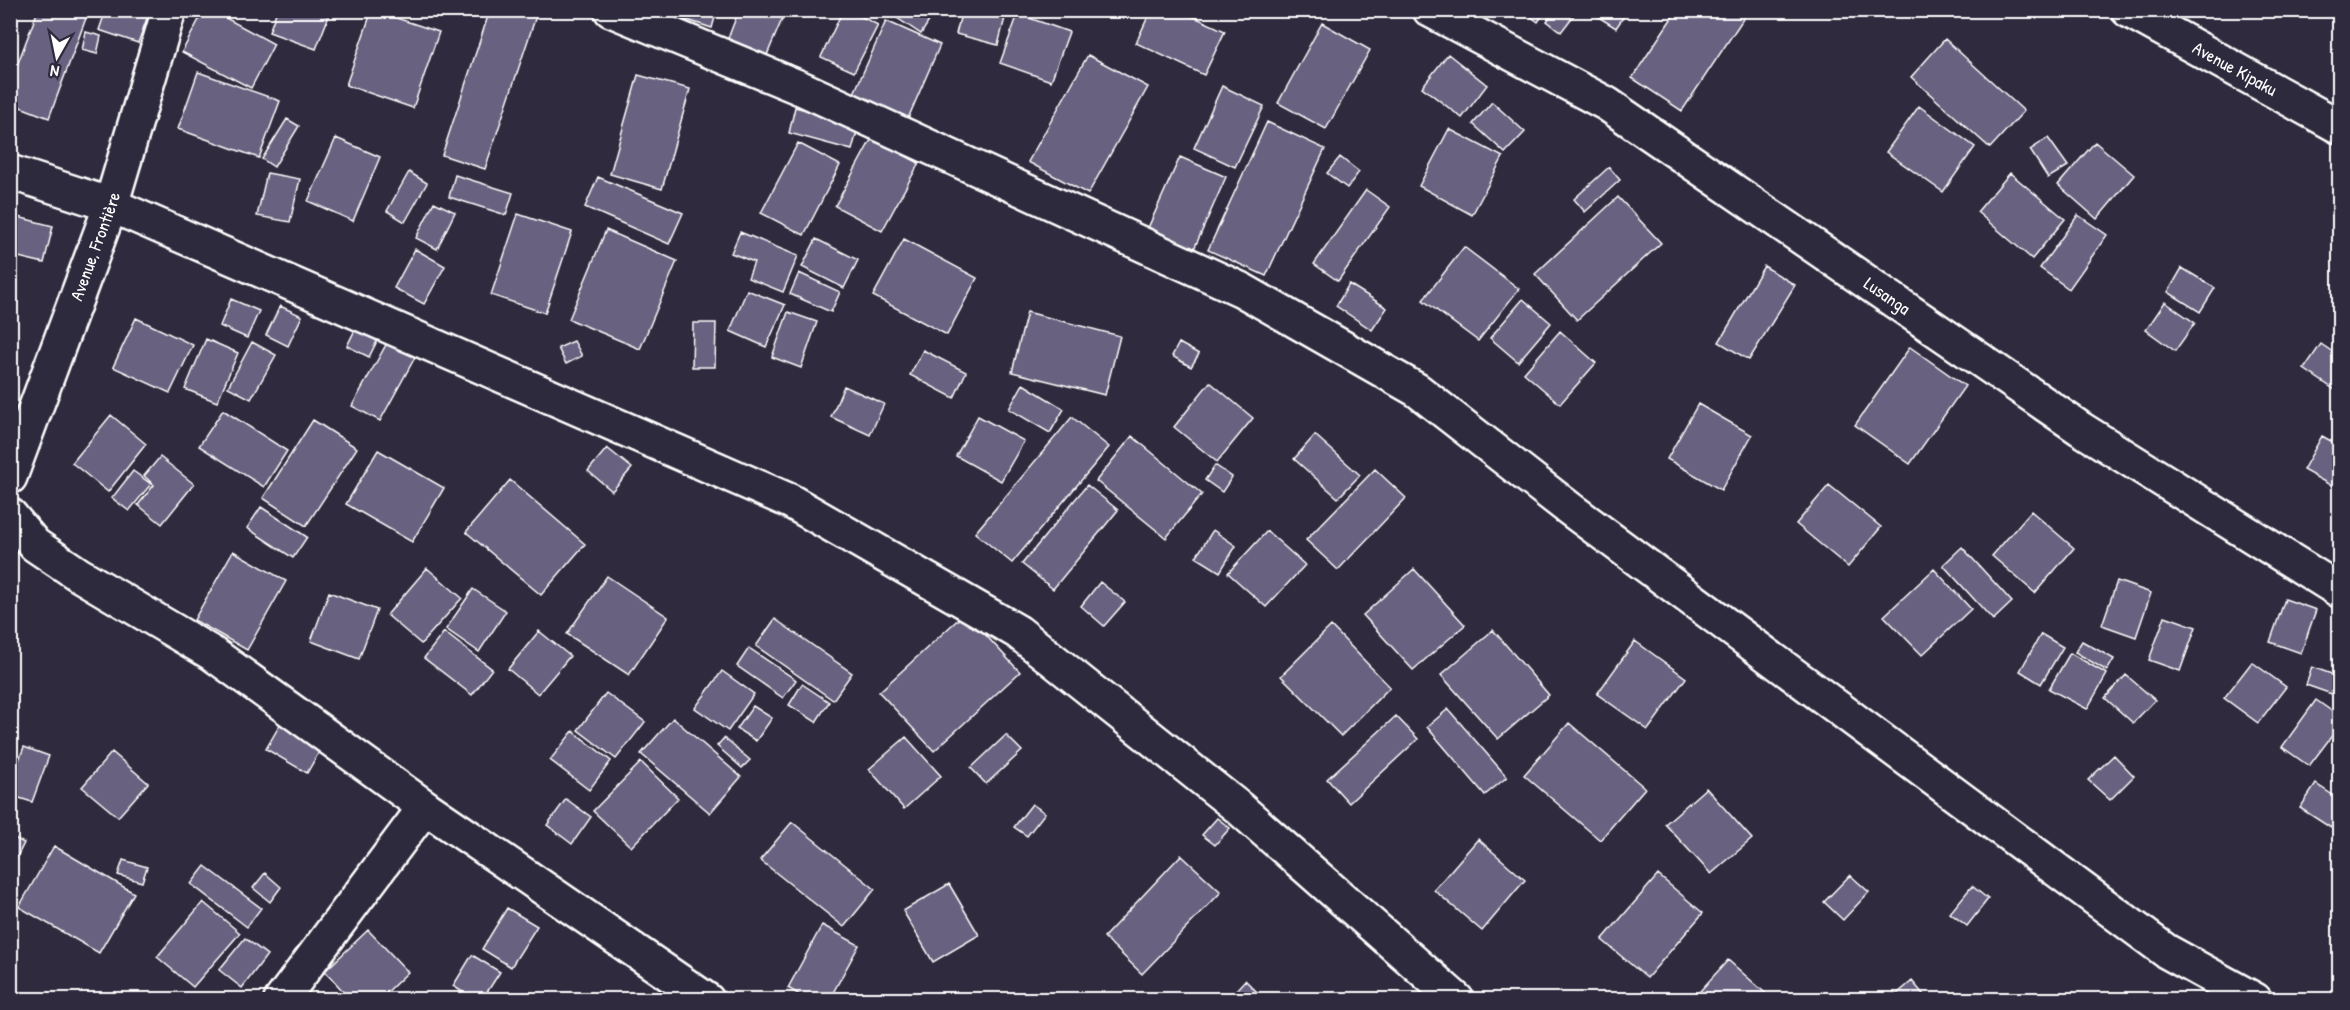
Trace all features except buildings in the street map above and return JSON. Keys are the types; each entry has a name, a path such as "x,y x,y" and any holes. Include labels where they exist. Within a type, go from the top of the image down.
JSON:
{"street":[{"name":"Avenue, Frontière","path":"10,477 111,205 168,10"},
{"path":"611,10 803,89 1242,290 1417,390 1579,516 2166,951 2255,999"},
{"name":"Lusanga","path":"1430,10 1607,104 2081,429 2340,591"},
{"name":"Avenue Kipaku","path":"2128,10 2340,127"},
{"path":"10,171 111,205 790,501 1017,632 1239,808 1457,999"},
{"path":"10,515 35,545 78,574 213,654 424,807 707,999"},
{"path":"280,999 424,807"}]}
